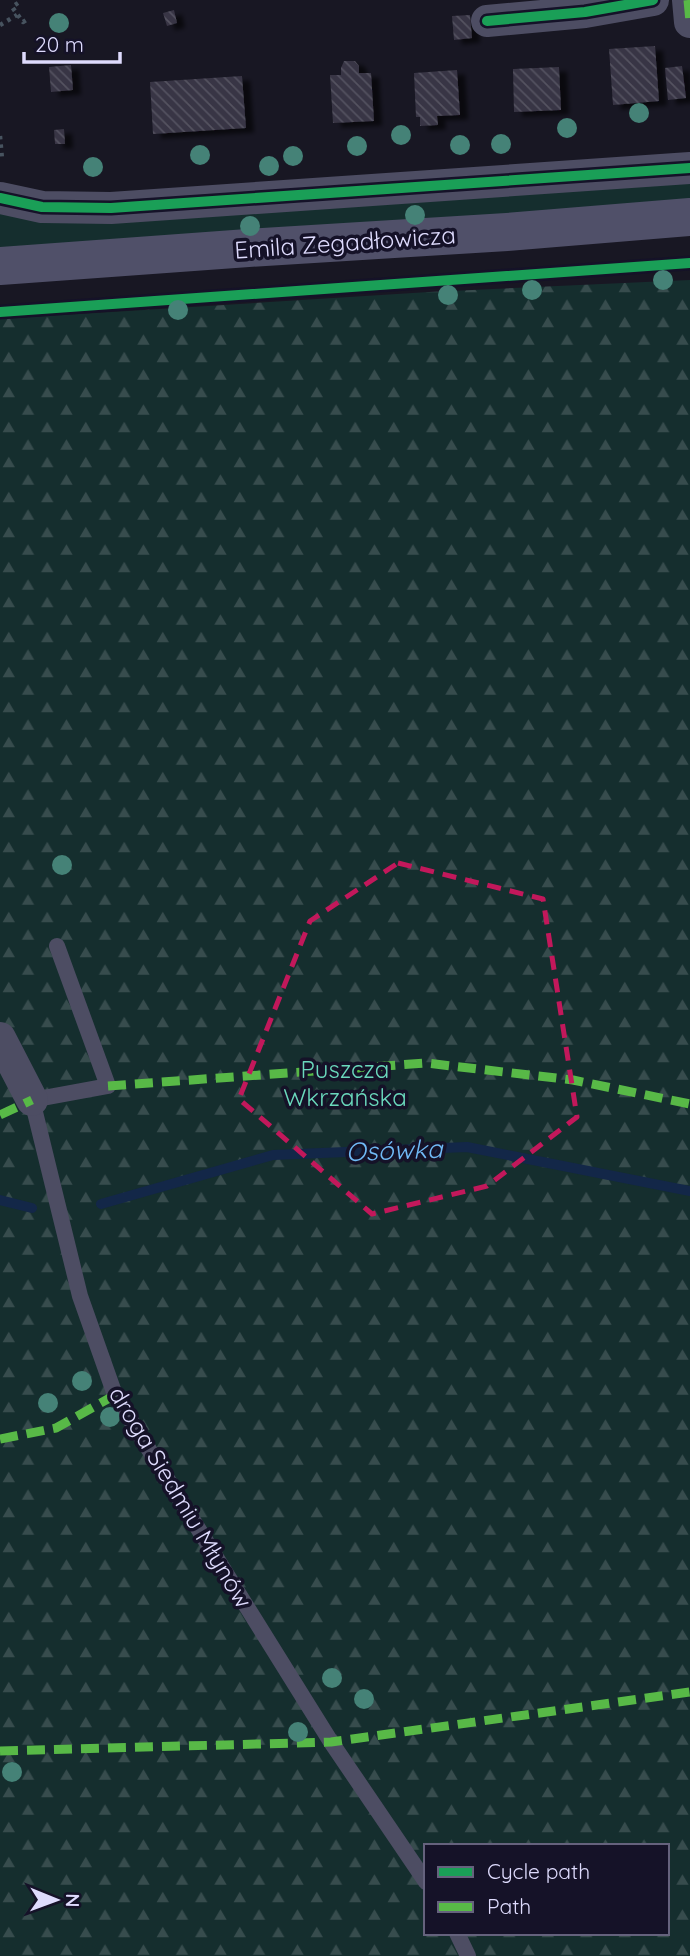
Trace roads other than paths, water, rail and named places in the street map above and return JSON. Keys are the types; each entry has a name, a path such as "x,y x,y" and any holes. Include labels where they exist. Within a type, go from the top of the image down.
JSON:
{"main road":[{"name":"Emila Zegadłowicza","path":"0,267 519,231 690,216"}],"street":[{"path":"487,21 585,12 653,0"},
{"path":"688,0 690,22"},
{"path":"0,198 42,207 111,208 690,167"},
{"name":"droga Siedmiu Młynów","path":"0,1038 32,1100"}],"lane":[{"path":"32,1100 108,1086 57,946"},
{"name":"droga Siedmiu Młynów","path":"32,1100 79,1296 115,1395 331,1742 424,1879"},
{"path":"458,1935 468,1956"}],"waterway":[{"name":"Osówka","path":"101,1204 273,1155 467,1147 690,1191"},
{"name":"Osówka","path":"0,1200 32,1208"}],"park label":[{"name":"Puszcza Wkrzańska","path":"345,1083"}]}
